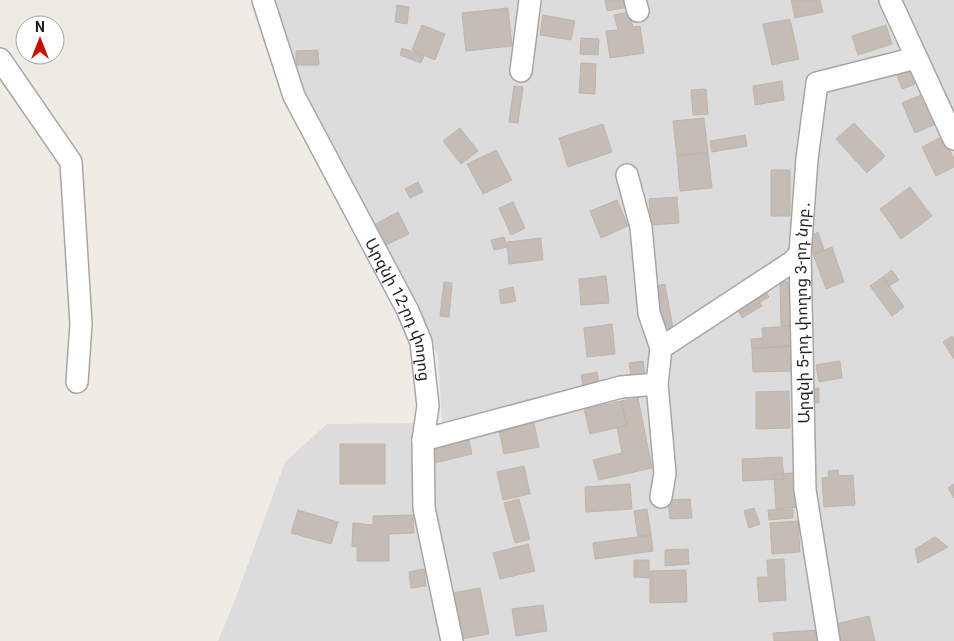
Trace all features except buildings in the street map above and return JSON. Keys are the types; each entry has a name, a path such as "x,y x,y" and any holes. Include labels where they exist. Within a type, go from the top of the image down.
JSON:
{"street":[{"name":"Արզնի 12-րդ փողոց","path":"263,0 294,96 408,311 421,342 428,406 423,440 424,508 452,641"},
{"path":"520,71 530,0"},
{"path":"890,0 954,139"},
{"name":"Արզնի 5-րդ փողոց 3-րդ նրբ․","path":"829,641 805,490 800,254 807,159 817,83 916,58"},
{"path":"0,59 71,162 81,324 77,382"},
{"path":"627,175 641,227 649,313 661,348 657,384 666,473 660,497"},
{"path":"661,348 792,262 800,254"},
{"path":"423,440 621,387 657,384"}],"shaded area":[{"path":"267,0 954,0 954,641 218,641 235,600 285,462 327,424 442,423 438,357 412,300 300,95"}]}
